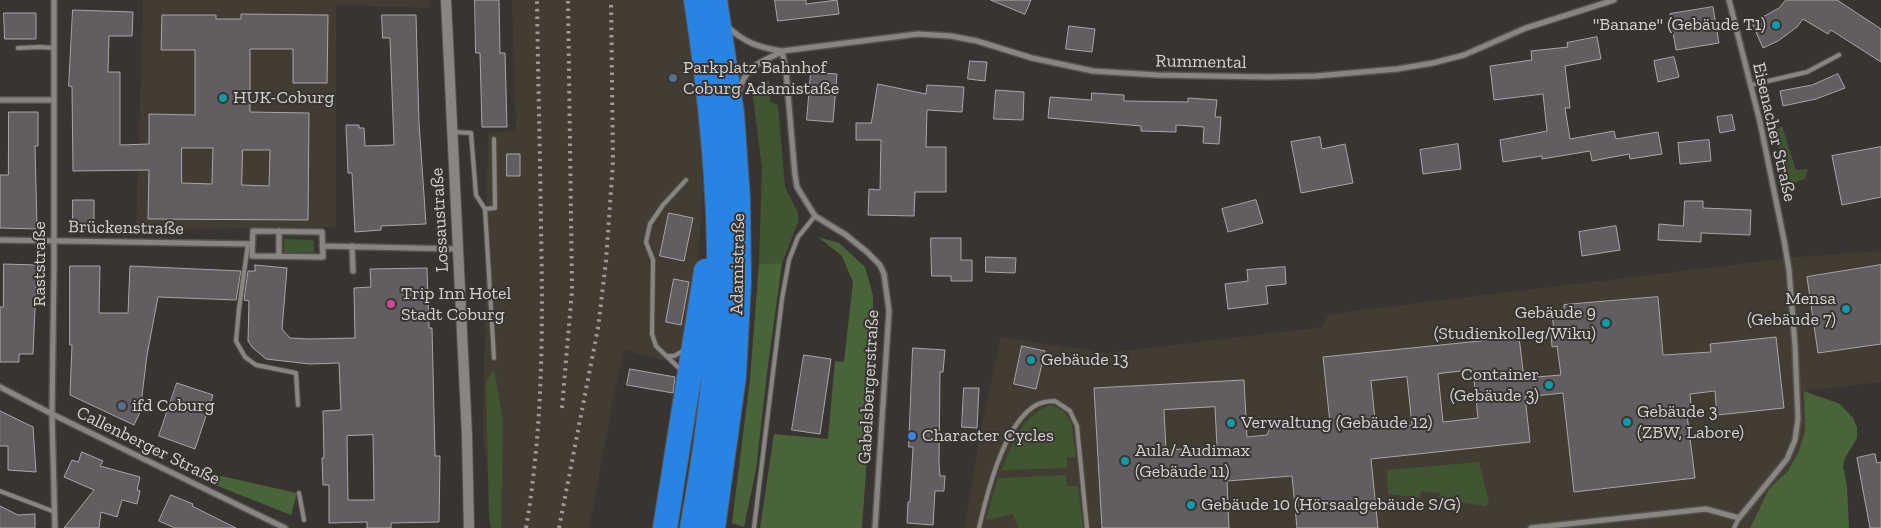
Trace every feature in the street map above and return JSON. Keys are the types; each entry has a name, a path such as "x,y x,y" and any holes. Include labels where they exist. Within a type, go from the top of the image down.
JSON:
{"highway":[{"name":"Adamistraße","path":"692,528 704,466 714,375 719,280 718,198 708,80 696,0"},
{"name":"Adamistraße","path":"713,528 734,376 738,292 738,199 732,113 716,7"},
{"path":"665,528 718,198"}],"street":[{"name":"Raststraße","path":"54,0 52,414 55,528"},
{"name":"Lossaustraße","path":"446,0 467,436 468,528"},
{"name":"Rummental","path":"716,7 732,31 749,43 766,49 782,51 918,34 951,36 977,41 1032,58 1093,71 1157,76 1268,77 1316,76 1397,69 1433,63 1464,55 1526,28 1614,0"},
{"name":"Eisenacher Straße","path":"1729,0 1751,85 1783,231 1789,270 1798,419 1795,440 1781,469 1763,487 1739,518"},
{"name":"Rummental","path":"732,113 741,82 749,70 755,64 782,51"},
{"path":"782,51 786,71 797,187 815,216"},
{"path":"0,100 54,100"},
{"name":"Gabelsbergerstraße","path":"815,216 846,235 867,252 880,265 884,274 889,311 876,528"},
{"path":"253,231 279,231 322,232 323,257 252,256 250,244 253,231"},
{"path":"279,231 279,256"},
{"name":"Brückenstraße","path":"0,240 250,244"},
{"path":"322,246 458,249"},
{"path":"352,246 353,270"},
{"name":"Callenberger Straße","path":"0,387 285,528"},
{"path":"1531,528 1706,509 1739,518"}],"lane":[{"path":"18,48 54,48"},
{"path":"1751,85 1807,72 1839,55"},
{"path":"452,132 471,133 476,195 485,208 494,358"},
{"path":"485,208 495,208 494,139"},
{"path":"686,180 663,205 650,224 646,242 653,260 652,334 656,346 682,371 689,383"},
{"path":"754,528 782,298 789,260 798,237 815,216"},
{"path":"250,244 238,309 236,342 246,357 256,365 296,373 298,405"},
{"path":"666,356 674,356 681,353 696,338"},
{"path":"979,528 994,474 1007,442 1021,418 1038,404 1055,401 1070,411 1077,426 1087,528"},
{"path":"0,491 55,512"},
{"path":"300,493 304,520"},
{"path":"1734,528 1739,518"}],"shaded area":[{"path":"143,0 428,0 430,8 336,5 336,227 136,230"},
{"path":"512,0 686,0 696,67 703,187 699,249 685,360 662,360 625,350 614,394 589,528 495,528 483,433 488,134 516,130"},
{"path":"1881,251 1881,382 1804,391 1805,431 1799,451 1788,471 1769,489 1750,528 965,528 982,424 1001,337 1108,353 1322,327 1329,314 1798,257"}],"green space":[{"path":"769,80 770,102 778,105 785,187 798,213 798,222 782,263 759,264 762,168 752,89"},
{"path":"1782,126 1796,170 1808,169 1805,179 1793,183 1785,181 1775,131"},
{"path":"818,237 839,243 865,267 873,296 873,372 862,528 760,528 774,434 828,439 835,361 844,362 853,282 842,256"},
{"path":"284,239 313,240 314,252 284,253"},
{"path":"782,263 756,469 744,527 732,523 750,379 759,264"},
{"path":"494,370 503,421 501,528 491,528 489,517 486,381"},
{"path":"1804,391 1840,404 1853,418 1857,427 1857,438 1845,458 1843,467 1847,486 1849,528 1750,528 1769,489 1788,471 1799,451 1805,431"},
{"path":"1051,405 1062,410 1071,421 1076,457 1067,457 1067,468 1002,470 1015,440 1026,423 1041,410"},
{"path":"1479,462 1489,503 1485,506 1439,499 1440,493 1421,491 1420,498 1388,494 1387,470"},
{"path":"212,474 297,493 291,515 210,483"},
{"path":"1066,475 1067,486 1078,486 1083,528 1019,528 1013,514 986,520 998,478"}],"building":[{"path":"475,0 499,0 500,53 505,53 507,127 482,127 480,53 476,53"},
{"path":"775,0 806,0 806,4 837,0 839,14 778,21"},
{"path":"991,0 1031,0 1025,14"},
{"path":"1786,0 1837,0 1881,29 1881,62 1831,30 1828,34 1803,19 1797,27 1778,41 1763,48 1752,23 1779,8"},
{"path":"1713,7 1719,43 1676,50 1670,14"},
{"name":"HUK-Coburg","path":"73,10 133,12 132,36 109,36 108,72 120,72 120,145 149,144 149,114 195,115 195,50 161,50 162,15 216,15 216,19 241,19 241,14 328,15 327,83 293,83 293,49 250,49 250,112 309,113 308,220 148,219 149,170 73,171 72,87 69,86","holes":["182,148 213,148 212,184 182,183","243,150 270,150 269,186 242,185"]},
{"path":"4,13 36,13 36,39 5,39"},
{"path":"382,15 416,15 419,123 426,224 381,226 381,230 355,232 352,173 348,173 346,125 359,125 359,128 364,128 365,146 394,145 390,38 383,38"},
{"path":"1069,26 1095,29 1092,52 1066,49"},
{"path":"1597,37 1601,59 1565,66 1570,108 1565,108 1570,139 1614,131 1616,139 1658,132 1662,154 1630,159 1629,154 1592,161 1590,151 1542,159 1542,156 1503,162 1500,140 1547,131 1543,94 1494,100 1490,66 1532,60 1531,51 1568,47 1567,43"},
{"path":"1674,57 1679,77 1658,82 1654,61"},
{"path":"970,61 987,62 985,81 968,79"},
{"path":"811,72 837,74 833,122 807,120"},
{"path":"1838,74 1845,88 1816,99 1783,106 1780,91 1812,85"},
{"path":"878,84 926,94 927,85 964,87 962,112 927,110 926,147 946,147 946,192 915,192 914,216 868,215 869,189 880,190 881,140 856,140 856,123 871,123"},
{"path":"996,90 1024,92 1023,120 994,119"},
{"path":"1092,93 1124,95 1124,101 1188,102 1188,98 1217,100 1215,117 1221,117 1219,144 1203,143 1204,127 1176,125 1176,132 1141,131 1141,126 1048,118 1050,97 1091,100"},
{"path":"9,112 38,112 38,146 35,146 37,229 0,228 0,175 8,175"},
{"path":"1732,115 1735,130 1720,133 1717,117"},
{"path":"1320,137 1322,149 1345,144 1353,183 1301,193 1291,142"},
{"path":"1709,140 1711,161 1680,164 1678,143"},
{"path":"1458,144 1461,169 1423,174 1420,150"},
{"path":"1881,147 1881,197 1842,205 1832,156"},
{"path":"507,154 520,154 520,176 507,176"},
{"path":"73,200 94,200 94,229 73,229"},
{"path":"1256,200 1263,223 1228,232 1222,209"},
{"path":"1685,201 1703,201 1703,208 1751,210 1750,235 1701,233 1701,242 1658,240 1659,224 1683,226"},
{"path":"669,213 693,218 684,261 660,256"},
{"path":"1616,226 1620,250 1582,256 1579,232"},
{"path":"931,238 961,238 961,260 972,260 972,281 951,281 951,276 932,276"},
{"path":"986,257 1016,258 1015,273 986,272"},
{"path":"4,264 37,265 33,354 19,354 19,362 0,362 0,307 3,307"},
{"path":"255,265 287,268 282,329 290,338 309,339 355,338 354,288 371,287 370,269 427,268 429,328 432,328 435,456 440,456 439,522 391,523 391,528 367,528 367,522 329,523 329,485 323,485 323,411 341,410 339,363 310,364 266,359 253,348 248,341 249,301 244,300 248,271 255,271","holes":["373,435 374,500 348,500 347,436"]},
{"name":"Mensa (Gebäude 7)","path":"1881,265 1881,344 1818,353 1807,277"},
{"path":"70,266 100,266 99,313 128,313 130,266 241,271 236,300 158,297 147,355 140,412 134,425 70,395 72,345 70,345"},
{"path":"1285,267 1286,284 1266,286 1268,304 1228,309 1225,284 1248,281 1247,270"},
{"path":"674,279 689,282 681,325 666,322"},
{"path":"1658,297 1663,355 1711,352 1710,344 1776,337 1784,408 1717,415 1715,391 1690,394 1692,415 1687,415 1695,478 1574,492 1563,393 1525,397 1530,442 1371,459 1378,528 1297,528 1292,476 1227,481 1229,528 1102,528 1094,388 1244,380 1247,437 1267,435 1270,428 1330,423 1323,357 1519,337 1524,378 1561,375 1557,346 1552,347 1551,331 1554,331 1552,314 1564,313 1564,305","holes":["1473,370 1478,418 1443,422 1438,374","1407,377 1412,425 1376,429 1371,381","1215,407 1217,447 1166,450 1164,410"]},
{"name":"Gebäude 13","path":"1022,346 1045,351 1036,389 1014,384"},
{"path":"913,348 945,350 943,372 940,372 939,463 940,476 945,476 944,491 935,491 933,525 907,523 913,447 909,447"},
{"path":"804,355 831,359 820,434 792,430"},
{"path":"630,369 675,377 673,393 627,385"},
{"path":"177,383 213,395 195,449 159,436"},
{"path":"964,388 979,388 977,428 962,427"},
{"path":"0,411 33,427 36,472 8,470 8,446 0,446"},
{"path":"82,452 103,461 100,466 140,477 137,490 140,491 137,504 122,500 117,517 101,512 99,528 64,528 94,490 64,477 72,460 78,462"},
{"path":"1875,454 1877,463 1881,462 1881,528 1870,528 1857,458"},
{"path":"171,495 193,504 192,506 236,528 175,528 159,521"},
{"path":"0,506 18,515 35,514 35,528 0,528"}],"railway":[{"path":"526,528 536,453 542,340 537,0"},
{"path":"562,408 572,290 568,0"},
{"path":"559,528 598,328 606,261 613,162 611,0"}],"place":[{"name":"\"Banane\" (Gebäude T1)","path":"1776,25"},
{"name":"Parkplatz Bahnhof Coburg Adamistaße","path":"673,78"},
{"name":"HUK-Coburg","path":"223,98"},
{"name":"Trip Inn Hotel Stadt Coburg","path":"391,304"},
{"name":"Mensa (Gebäude 7)","path":"1846,309"},
{"name":"Gebäude 9 (Studienkolleg/Wiku)","path":"1606,323"},
{"name":"Gebäude 13","path":"1031,360"},
{"name":"Container (Gebäude 3)","path":"1549,385"},
{"name":"ifd Coburg","path":"122,406"},
{"name":"Gebäude 3 (ZBW, Labore)","path":"1627,422"},
{"name":"Verwaltung (Gebäude 12)","path":"1231,423"},
{"name":"Character Cycles","path":"912,436"},
{"name":"Aula/ Audimax (Gebäude 11)","path":"1125,461"},
{"name":"Gebäude 10 (Hörsaalgebäude S/G)","path":"1191,505"}]}
